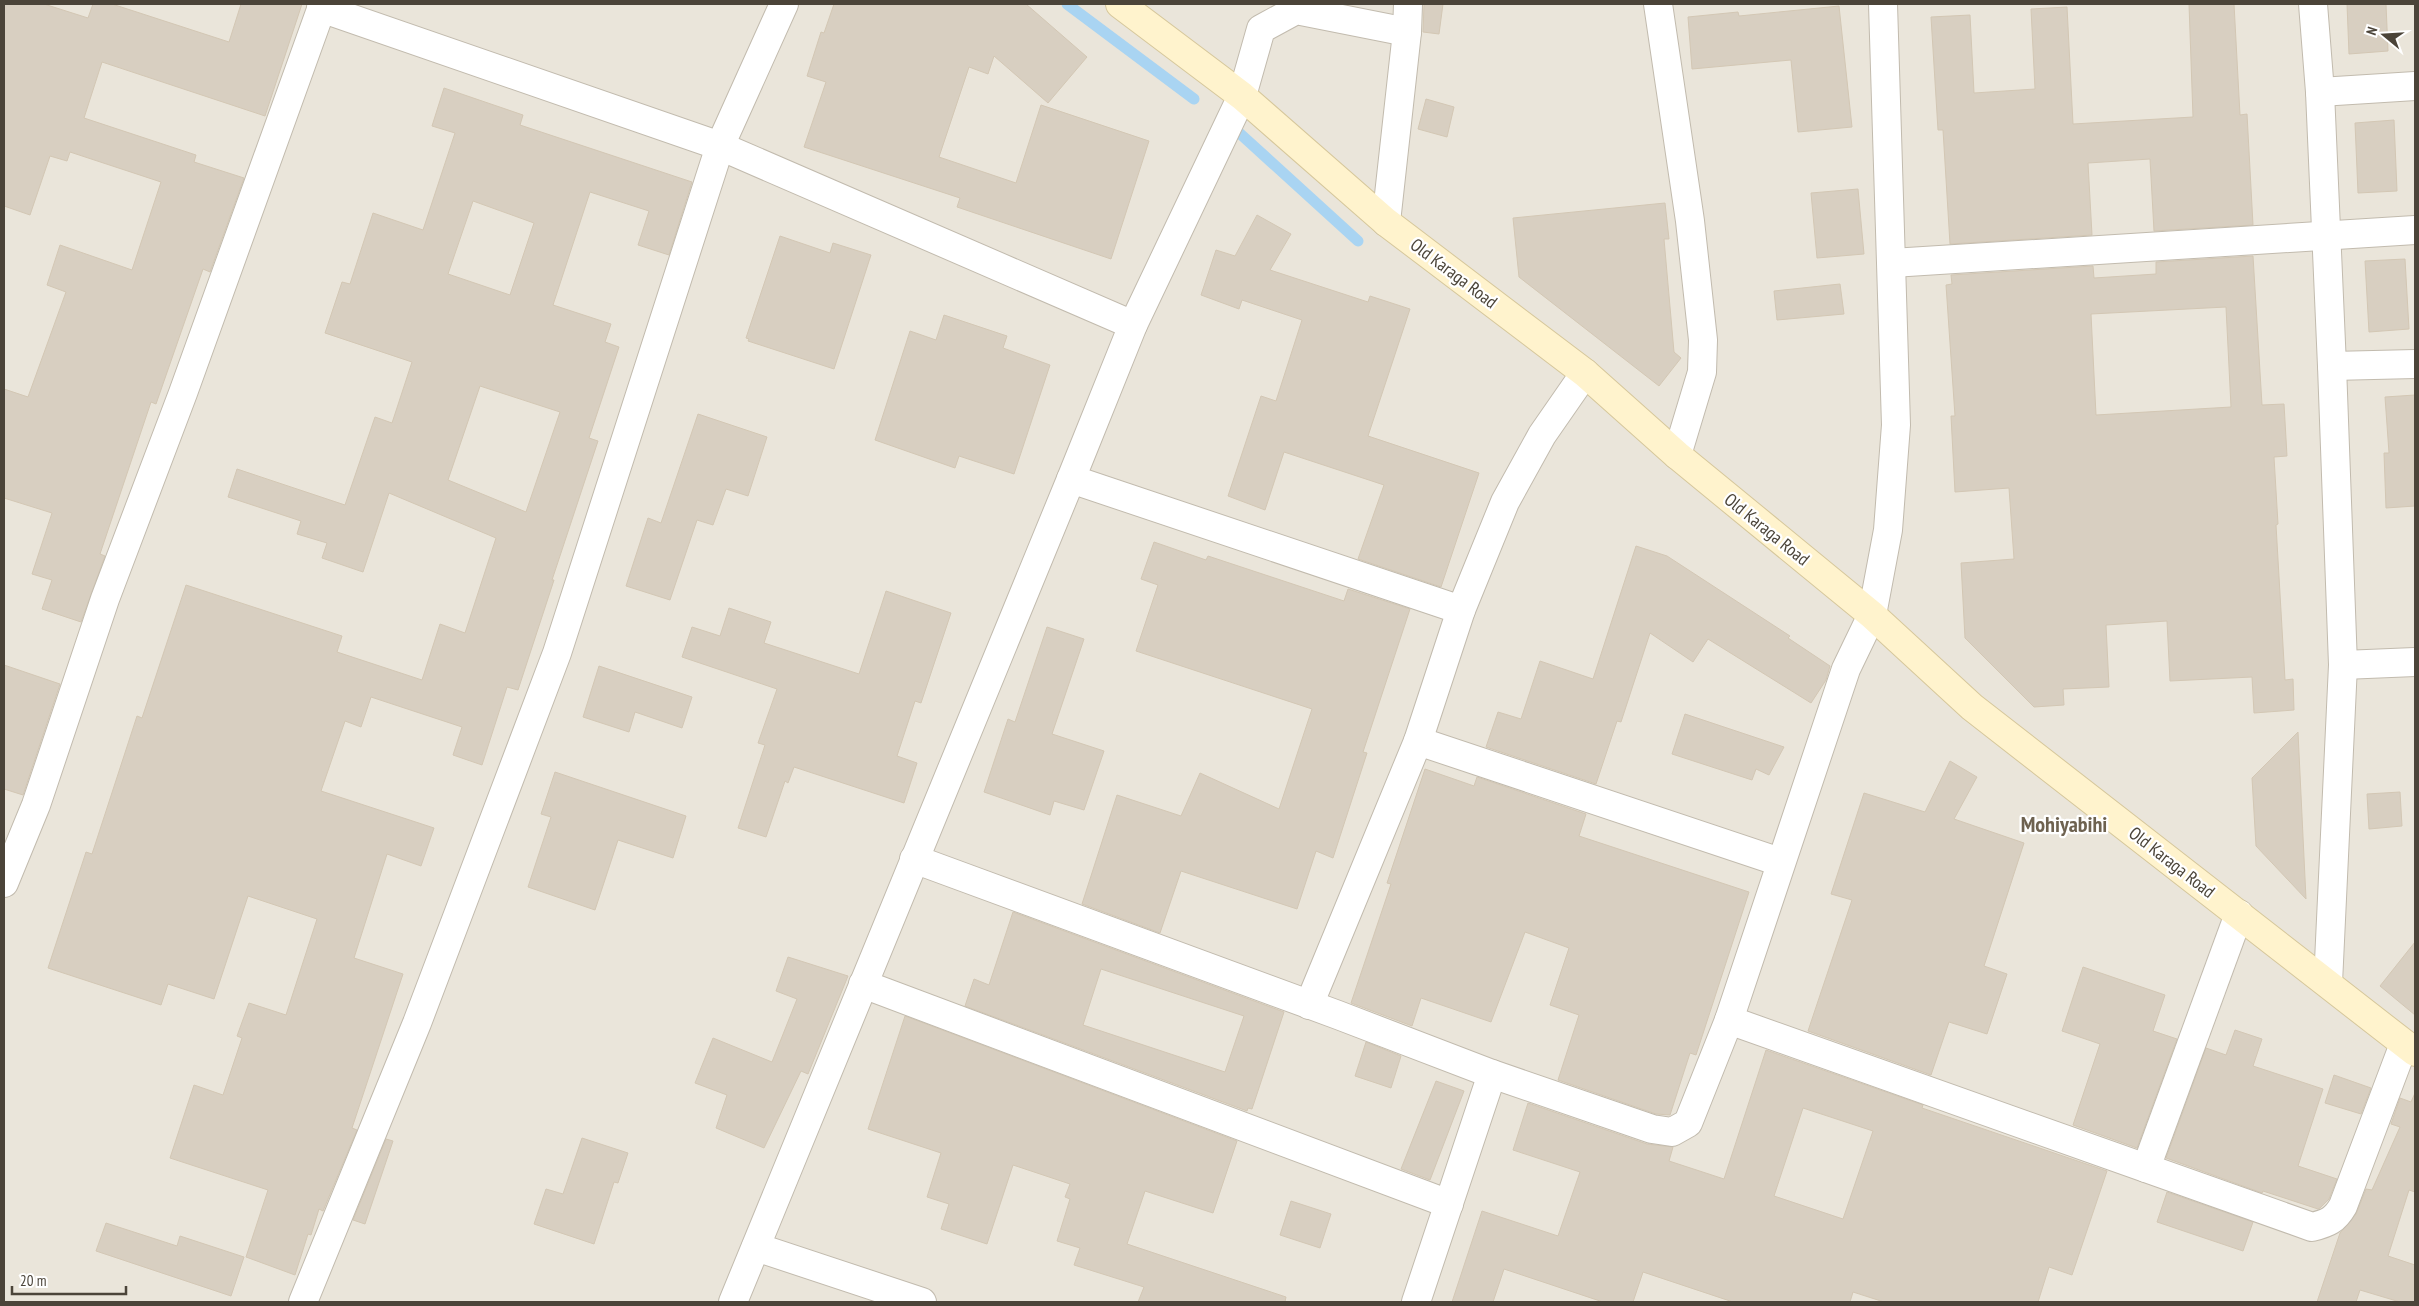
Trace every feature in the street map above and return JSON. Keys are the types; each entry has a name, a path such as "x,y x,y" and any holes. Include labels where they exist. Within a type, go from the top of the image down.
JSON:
{"street":[{"path":"303,1302 417,1023 557,653 720,146 784,4"},
{"name":"Old Karaga Road","path":"1120,4 1242,96 1386,222 1585,374 1676,455 1872,615 1972,707 2410,1048"},
{"path":"1386,222 1407,32 1408,4"},
{"path":"1658,4 1690,221 1703,340 1702,372 1676,455"},
{"path":"914,859 1492,1074 1652,1129 1672,1132 1688,1123 1729,1020 1780,862 1846,669 1872,615 1888,530 1896,425 1883,4"},
{"path":"2313,4 2320,92 2343,665 2328,984"},
{"path":"4,883 36,805 105,599 183,393 322,6 720,146 1133,324"},
{"path":"732,1302 1072,479 1133,324 1242,96 1262,29 1296,10 1407,32"},
{"path":"2320,92 2415,86"},
{"path":"1892,263 2415,230"},
{"path":"2332,366 2415,364"},
{"path":"1308,1006 1418,741 1461,610 1505,502 1542,434 1585,374"},
{"path":"1072,479 1461,610"},
{"path":"2343,665 2415,662"},
{"path":"1418,741 1780,862"},
{"path":"2146,1168 2238,914"},
{"path":"863,984 1449,1204"},
{"path":"1729,1020 2312,1226 2331,1222 2337,1218 2410,1048"},
{"path":"1416,1302 1492,1074"},
{"path":"756,1247 922,1302"}],"shaded area":[{"path":"4,4 2415,4 2415,1302 4,1302"}],"building":[{"path":"4,4 44,4 88,18 93,4 112,4 229,42 241,4 302,4 265,116 102,62 84,118 196,155 194,162 244,178 210,272 203,269 156,404 151,402 100,554 105,556 81,622 42,609 52,580 32,574 52,513 4,498 4,389 28,397 66,292 47,285 60,245 132,270 161,182 70,152 67,161 50,156 30,215 4,206"},
{"path":"834,4 1026,4 1087,57 1048,103 994,56 988,74 969,67 939,157 1016,183 1041,105 1149,141 1111,259 957,207 960,198 804,147 826,82 807,76 821,32 824,33"},
{"path":"1424,4 1443,4 1439,34 1423,32"},
{"path":"2189,4 2234,4 2240,115 2247,114 2253,225 2154,231 2150,159 2088,163 2092,235 1950,244 1943,130 1938,130 1931,17 1970,15 1974,93 2035,89 2031,9 2067,7 2073,124 2193,117"},
{"path":"2347,4 2386,4 2388,51 2349,54"},
{"path":"1839,6 1852,127 1798,132 1791,60 1692,69 1688,17 1738,12 1739,16"},
{"path":"444,88 523,115 520,125 692,182 669,255 638,245 649,211 590,192 553,305 611,324 605,342 619,347 589,438 598,441 518,690 507,687 482,765 453,755 462,727 371,697 361,727 345,721 321,791 434,828 421,866 387,854 354,958 403,974 352,1128 357,1130 323,1211 319,1209 311,1235 308,1234 295,1275 246,1257 268,1190 170,1158 194,1085 223,1095 242,1038 237,1036 249,1003 286,1015 317,919 248,896 214,999 168,984 161,1005 48,968 86,852 92,854 137,716 142,718 186,585 342,636 337,652 422,680 440,624 465,633 496,538 389,493 363,572 322,558 327,543 297,534 301,521 228,497 237,469 345,505 375,417 392,423 412,362 325,333 342,282 350,284 373,213 423,230 455,133 432,126","holes":["473,201 534,223 510,295 448,274","480,386 560,412 526,512 448,480"]},
{"path":"1426,99 1454,107 1447,137 1418,129"},
{"path":"2394,120 2397,191 2358,193 2355,123"},
{"path":"1858,189 1864,254 1817,258 1811,193"},
{"path":"1665,203 1669,239 1664,239 1674,352 1681,358 1659,386 1519,277 1513,218"},
{"path":"1257,215 1291,234 1270,270 1368,302 1370,296 1410,309 1368,436 1479,473 1441,587 1358,559 1384,485 1284,452 1265,510 1228,496 1261,396 1276,401 1302,320 1242,300 1239,309 1201,295 1216,250 1235,256"},
{"path":"780,236 830,253 833,243 871,255 834,369 748,341 749,339 746,338"},
{"path":"2253,256 2262,405 2284,404 2287,456 2274,457 2278,524 2276,525 2285,680 2293,679 2294,710 2254,713 2252,677 2170,681 2167,621 2106,625 2109,687 2063,689 2064,705 2034,707 1965,638 1961,563 2014,559 2009,488 1955,492 1951,416 1955,416 1946,285 1952,284 1951,275 2093,266 2094,278 2156,274 2156,262","holes":["2226,307 2231,407 2096,415 2091,314"]},
{"path":"2405,259 2409,329 2369,332 2365,261"},
{"path":"1840,284 1844,314 1777,320 1774,291"},
{"path":"944,315 1007,336 1003,348 1050,365 1014,474 959,456 955,468 875,440 910,331 936,340"},
{"path":"2415,395 2415,506 2386,508 2384,453 2389,453 2385,397"},
{"path":"698,414 767,437 748,496 726,489 713,525 697,520 670,600 626,586 648,518 661,523"},
{"path":"1154,542 1206,560 1208,556 1344,601 1348,589 1410,609 1363,752 1367,753 1333,858 1316,851 1297,909 1181,871 1160,933 1082,904 1117,795 1181,816 1200,773 1279,809 1312,709 1136,651 1158,585 1141,579"},
{"path":"1636,546 1667,556 1790,636 1788,638 1830,666 1826,680 1811,703 1708,639 1693,662 1650,633 1621,722 1617,721 1596,784 1486,747 1498,712 1521,719 1540,661 1593,679"},
{"path":"886,591 951,613 921,703 915,701 897,756 917,763 904,803 794,767 788,783 785,781 766,837 738,828 765,745 758,743 777,689 682,657 692,627 720,636 729,608 771,622 764,643 859,674"},
{"path":"1047,627 1084,639 1052,734 1104,751 1084,810 1054,801 1050,815 984,792 1008,719 1015,722"},
{"path":"4,665 60,684 23,795 4,789"},
{"path":"599,666 692,697 682,728 635,712 629,732 583,717"},
{"path":"1685,714 1784,747 1769,775 1756,769 1752,780 1672,754"},
{"path":"2298,732 2306,899 2256,846 2252,778"},
{"path":"1950,761 1977,777 1954,819 2024,843 1984,966 2007,974 1987,1034 1949,1022 1931,1075 1808,1031 1852,900 1831,894 1864,793 1925,812"},
{"path":"1425,769 1474,786 1477,777 1586,814 1579,836 1749,892 1696,1055 1690,1053 1670,1115 1656,1114 1558,1080 1579,1015 1550,1005 1569,948 1525,932 1491,1022 1421,998 1412,1026 1351,1003 1391,884 1387,883"},
{"path":"555,772 686,816 673,858 618,840 595,910 528,887 551,817 541,814"},
{"path":"2400,792 2402,826 2369,829 2367,794"},
{"path":"1013,912 1284,1012 1252,1109 1248,1108 1247,1111 965,1006 974,979 989,985","holes":["1101,969 1244,1016 1225,1072 1083,1025"]},
{"path":"2415,942 2415,1015 2380,986"},
{"path":"788,957 848,976 808,1074 801,1071 764,1148 716,1128 727,1095 695,1083 713,1038 772,1062 797,999 776,991"},
{"path":"2083,967 2165,995 2153,1031 2177,1039 2137,1148 2073,1125 2100,1044 2062,1031"},
{"path":"905,1016 1237,1141 1213,1213 1145,1191 1127,1244 1286,1297 1285,1302 1138,1302 1144,1287 1074,1265 1080,1248 1057,1241 1070,1199 1065,1197 1070,1184 1013,1165 987,1244 941,1229 949,1204 927,1197 941,1153 868,1129"},
{"path":"2235,1030 2262,1039 2253,1066 2323,1089 2298,1166 2337,1179 2329,1199 2318,1209 2263,1191 2262,1193 2166,1158 2206,1048 2226,1055"},
{"path":"1366,1042 1401,1056 1391,1088 1355,1076"},
{"path":"1766,1050 1923,1105 1922,1108 2107,1171 2072,1275 2049,1267 2038,1302 1884,1302 1853,1292 1850,1302 1733,1302 1643,1272 1633,1302 1603,1302 1504,1269 1493,1302 1452,1302 1482,1211 1558,1236 1580,1172 1513,1150 1528,1103 1647,1144 1673,1147 1669,1161 1724,1179","holes":["1803,1108 1873,1131 1843,1219 1774,1196"]},
{"path":"2334,1075 2371,1088 2361,1114 2325,1103"},
{"path":"1436,1081 1464,1091 1430,1180 1401,1169"},
{"path":"2415,1093 2415,1192 2409,1190 2388,1256 2415,1265 2415,1302 2400,1302 2360,1290 2356,1302 2317,1302 2340,1233 2356,1214 2366,1189 2372,1190 2400,1127 2391,1124 2400,1098 2411,1102"},
{"path":"582,1138 628,1153 618,1183 614,1182 594,1244 534,1224 546,1189 563,1194"},
{"path":"386,1139 393,1141 365,1224 353,1220"},
{"path":"2167,1192 2253,1222 2243,1251 2157,1222"},
{"path":"1291,1201 1331,1214 1320,1248 1280,1235"},
{"path":"106,1223 177,1246 180,1236 244,1257 231,1296 96,1251"}],"waterway":[{"path":"1067,4 1194,99"},
{"path":"1236,130 1358,241"}],"district":[{"name":"Mohiyabihi","path":"2064,824"}]}
